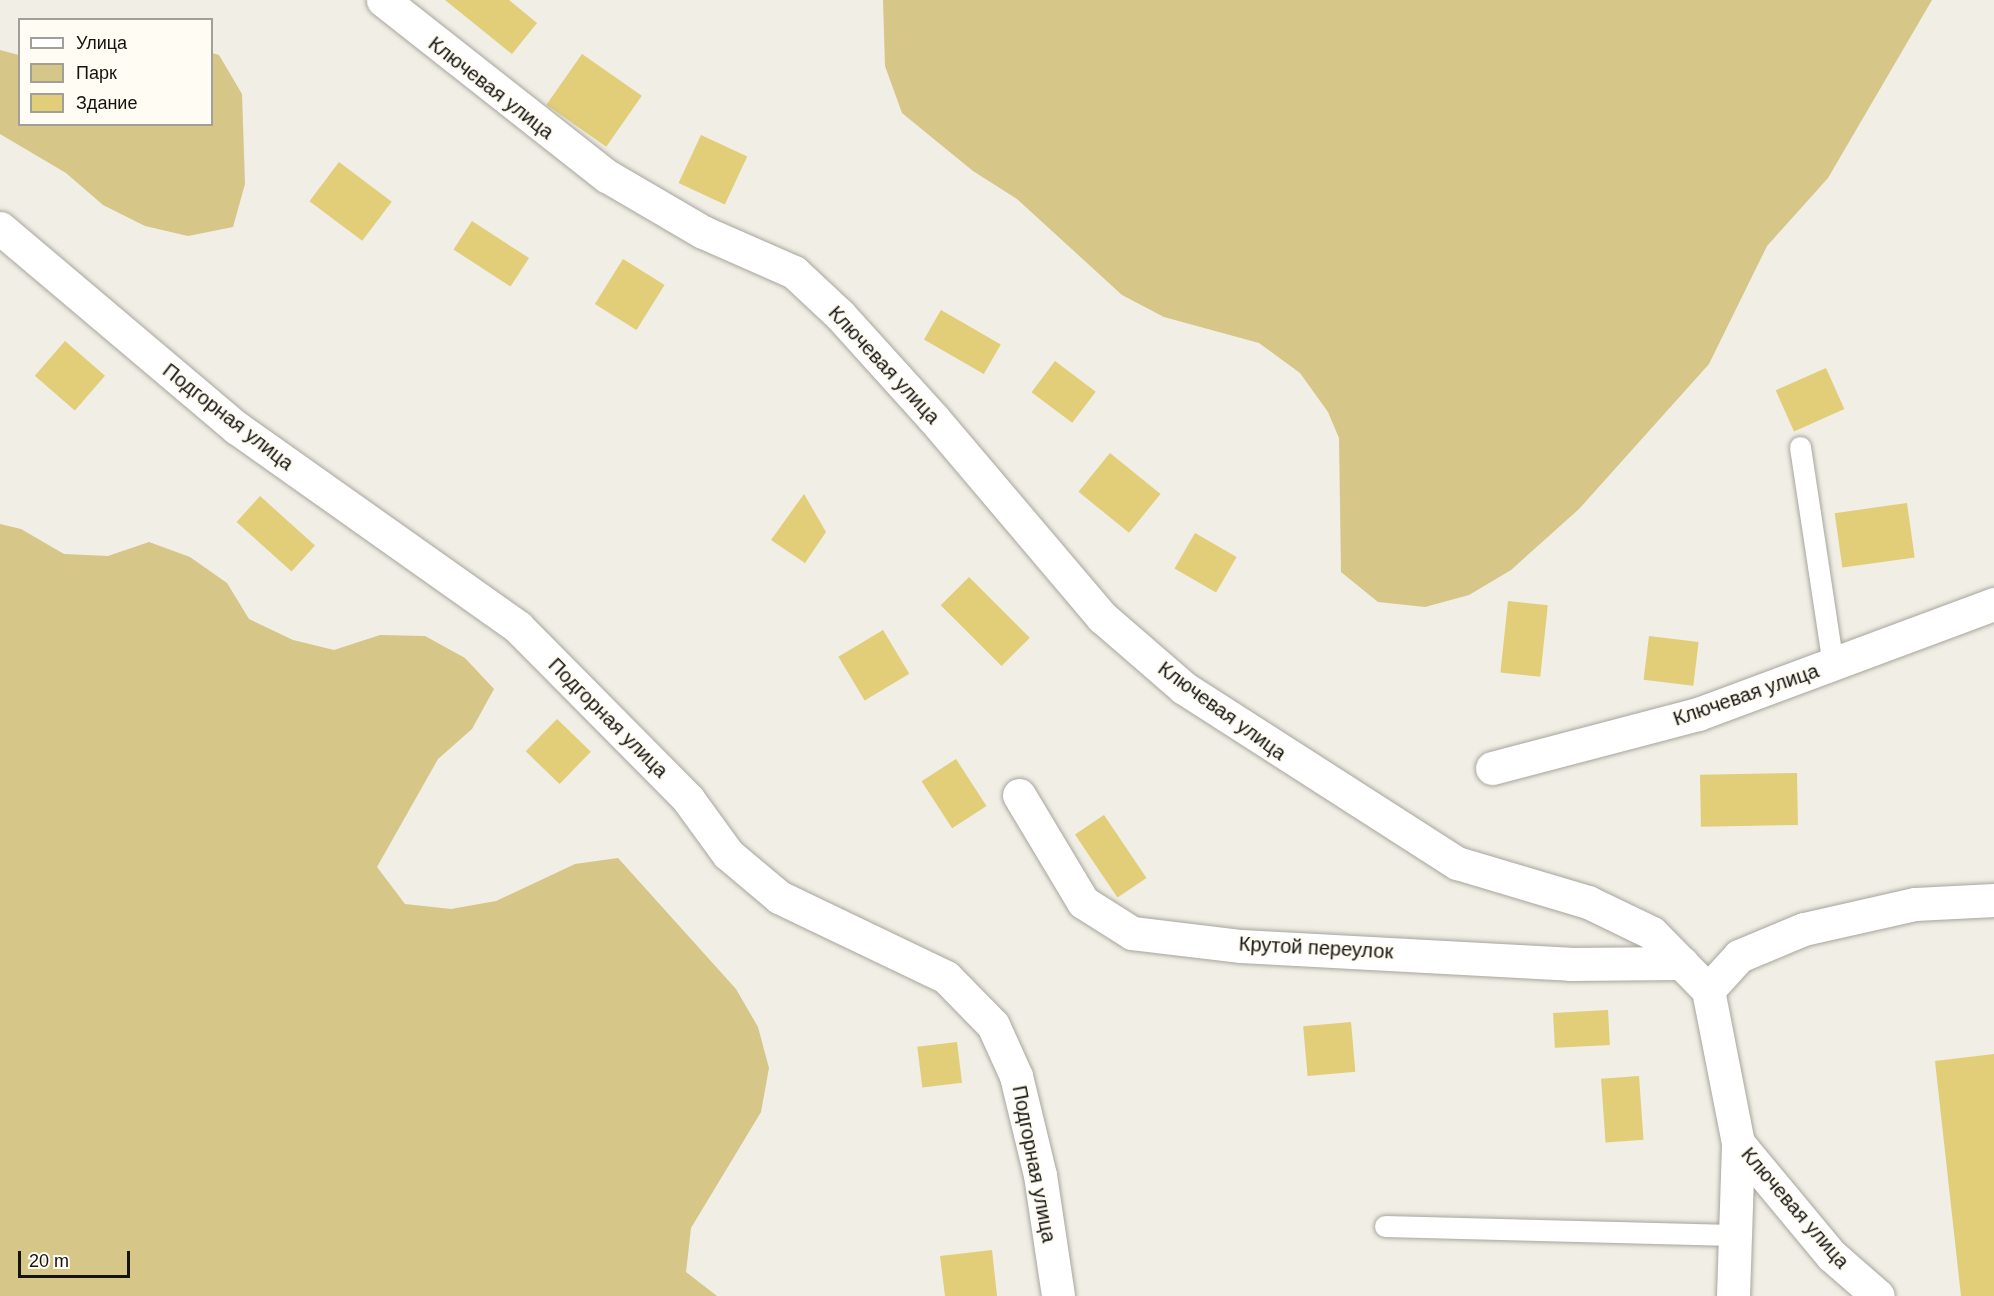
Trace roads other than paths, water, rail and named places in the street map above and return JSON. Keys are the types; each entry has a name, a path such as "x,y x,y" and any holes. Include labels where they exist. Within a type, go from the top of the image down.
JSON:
{"street":[{"name":"Ключевая улица","path":"383,0 510,105 607,176 704,232 794,272 840,315 934,419 1102,617 1184,688 1456,863 1588,902 1652,933 1708,990 1738,1143 1831,1255 1878,1296"},
{"name":"Подгорная улица","path":"0,228 237,428 518,627 688,799 728,854 779,897 946,977 962,993 993,1025 1016,1076 1040,1174 1058,1296"},
{"name":"Ключевая улица","path":"1492,768 1698,714 1994,604"},
{"name":"Крутой переулок","path":"1019,795 1083,902 1132,933 1241,946 1570,964 1682,963"},
{"path":"1708,990 1739,956 1803,929 1915,904 1994,900"},
{"path":"1733,1296 1732,1235 1738,1143"}],"lane":[{"path":"1800,447 1833,665"},
{"path":"1385,1226 1732,1235"}]}
